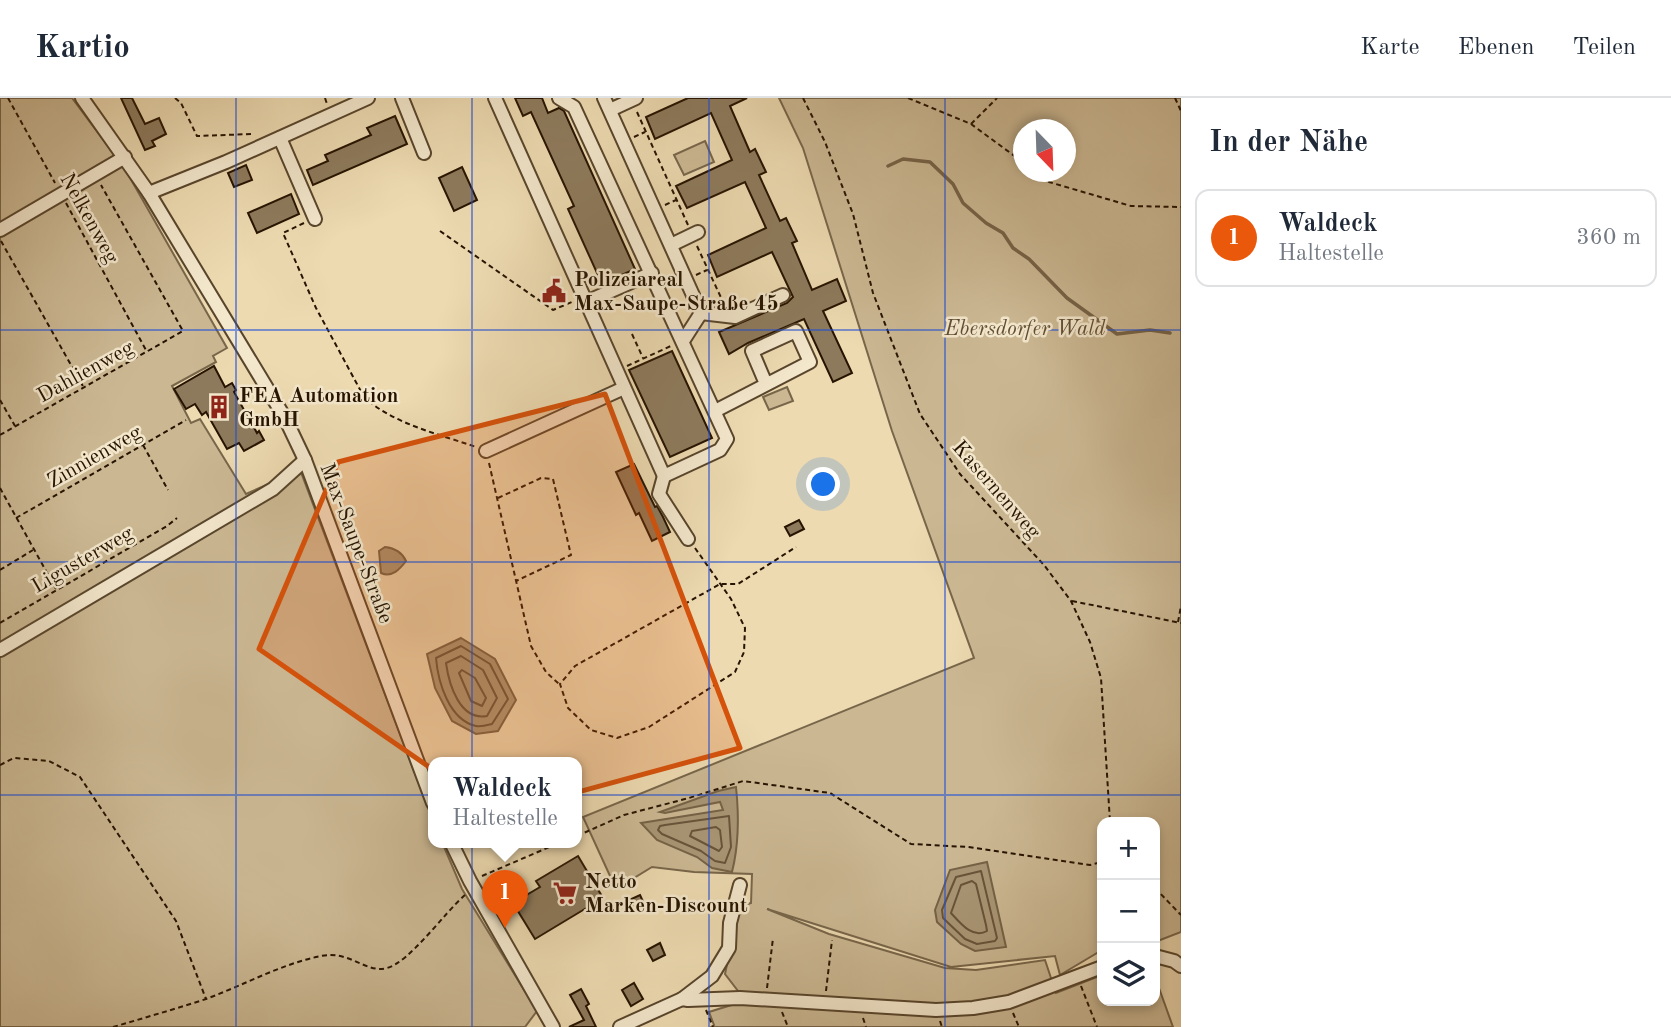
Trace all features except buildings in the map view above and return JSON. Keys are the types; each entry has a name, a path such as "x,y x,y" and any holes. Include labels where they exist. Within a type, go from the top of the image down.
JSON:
{"street":[{"name":"Max-Saupe-Straße","path":"82,98 149,193 285,418 305,460 428,790"},
{"path":"149,193 226,162 368,98"},
{"path":"402,98 424,153"},
{"path":"495,98 664,475 659,494 688,539"},
{"path":"559,98 574,107 727,439 720,450 664,475"},
{"path":"634,99 607,104 701,313"},
{"path":"280,138 315,219"},
{"path":"0,230 125,157"},
{"path":"671,245 695,234"},
{"path":"586,302 652,273"},
{"path":"701,313 735,317 783,295"},
{"path":"683,341 701,313"},
{"path":"715,411 810,362 796,331 752,351 766,384"},
{"path":"486,451 624,387"},
{"path":"0,650 273,489 305,460"},
{"path":"454,848 553,1027"},
{"path":"620,1027 682,999 712,976 729,948 730,923 740,885"},
{"path":"1160,957 1181,965"},
{"path":"682,999 740,998 936,1010 973,1008 1009,1002 1097,969"}],"path":[{"name":"Nelkenweg","path":"8,98 147,352"},
{"path":"175,98 181,103 197,136 251,134"},
{"name":"Kasernenweg","path":"803,98 825,142 853,214 873,293 920,414 960,474 1044,565 1071,601 1090,642 1101,678 1110,817"},
{"path":"908,98 971,124 1013,155"},
{"path":"971,124 997,98"},
{"path":"1175,98 1181,111"},
{"path":"634,99 726,308 725,317"},
{"name":"Dahlienweg","path":"0,435 183,331 96,175"},
{"path":"1048,182 1131,206 1181,207"},
{"path":"655,210 677,200"},
{"path":"315,219 283,233 316,308 364,397 393,416 486,451 531,646 546,672 560,684 568,709 591,730 617,738 649,727 734,672 744,652 745,628 731,599 688,539"},
{"path":"440,231 553,310 564,306"},
{"path":"0,240 83,388"},
{"path":"632,334 643,359"},
{"path":"617,371 683,341"},
{"path":"0,400 15,427"},
{"name":"Zinnienweg","path":"16,518 186,420"},
{"path":"143,444 168,490"},
{"path":"497,499 541,478 552,479 561,508 570,555 516,581"},
{"path":"0,488 57,590"},
{"name":"Ligusterweg","path":"0,623 177,518"},
{"path":"560,684 575,666 720,584 738,584 796,547"},
{"path":"0,569 34,550"},
{"path":"1071,601 1180,623 1181,606"},
{"path":"0,765 14,758 49,761 80,777 176,922 206,999"},
{"path":"582,834 624,815 743,780 830,793 911,844 968,848 1090,865 1097,863"},
{"path":"113,1027 206,999 302,960 330,954 350,957 372,969 388,968 403,959 472,884 548,848"},
{"path":"1160,893 1181,915"},
{"path":"773,938 772,1000 788,1027"},
{"path":"825,1003 832,940"},
{"path":"1077,975 1097,1027"},
{"path":"700,1000 713,1027"},
{"path":"1009,1002 1019,1027"}],"highlighted area":[{"path":"605,394 740,748 497,814 259,649 338,462"}],"green space":[{"path":"0,98 72,98 125,169 227,348 213,356 216,362 172,386 191,423 200,419 246,494 298,471 302,475 428,808 428,848 445,848 462,889 537,1011 525,1027 0,1027"},
{"name":"Ebersdorfer Wald","path":"779,98 1181,98 1181,932 1160,940 1160,817 1097,817 1097,953 1060,975 1055,956 951,967 767,909 829,934 945,968 976,970 1045,960 1056,993 1097,977 1097,1006 1160,1006 1160,991 1173,1027 711,1027 714,1025 709,1012 741,1002 738,991 725,974 739,907 751,903 752,874 652,867 616,889 583,817 974,658 892,431 803,148"},
{"path":"705,141 714,162 684,175 674,155"},
{"path":"787,387 793,401 769,410 763,397"}],"water":[{"path":"385,547 397,551 406,561 392,574 381,573 379,551"},
{"path":"461,638 495,659 516,700 498,731 476,734 452,721 435,688 427,654"},
{"path":"736,787 738,830 732,872 712,868 697,857 657,840 641,823 723,810 720,802 660,812"},
{"path":"987,862 1006,947 975,951 961,944 937,922 935,910 950,870"}],"waterway":[{"path":"888,166 903,159 930,162 953,184 963,203 986,223 1003,233 1013,248 1029,259 1067,298 1117,334 1150,330 1170,333"}],"place":[{"name":"Polizeiareal Max-Saupe-Straße 45","path":"554,291"},
{"name":"FEA Automation GmbH","path":"219,407"},
{"name":"Netto Marken-Discount","path":"565,893"},
{"name":"Waldeck","path":"505,928"}]}
